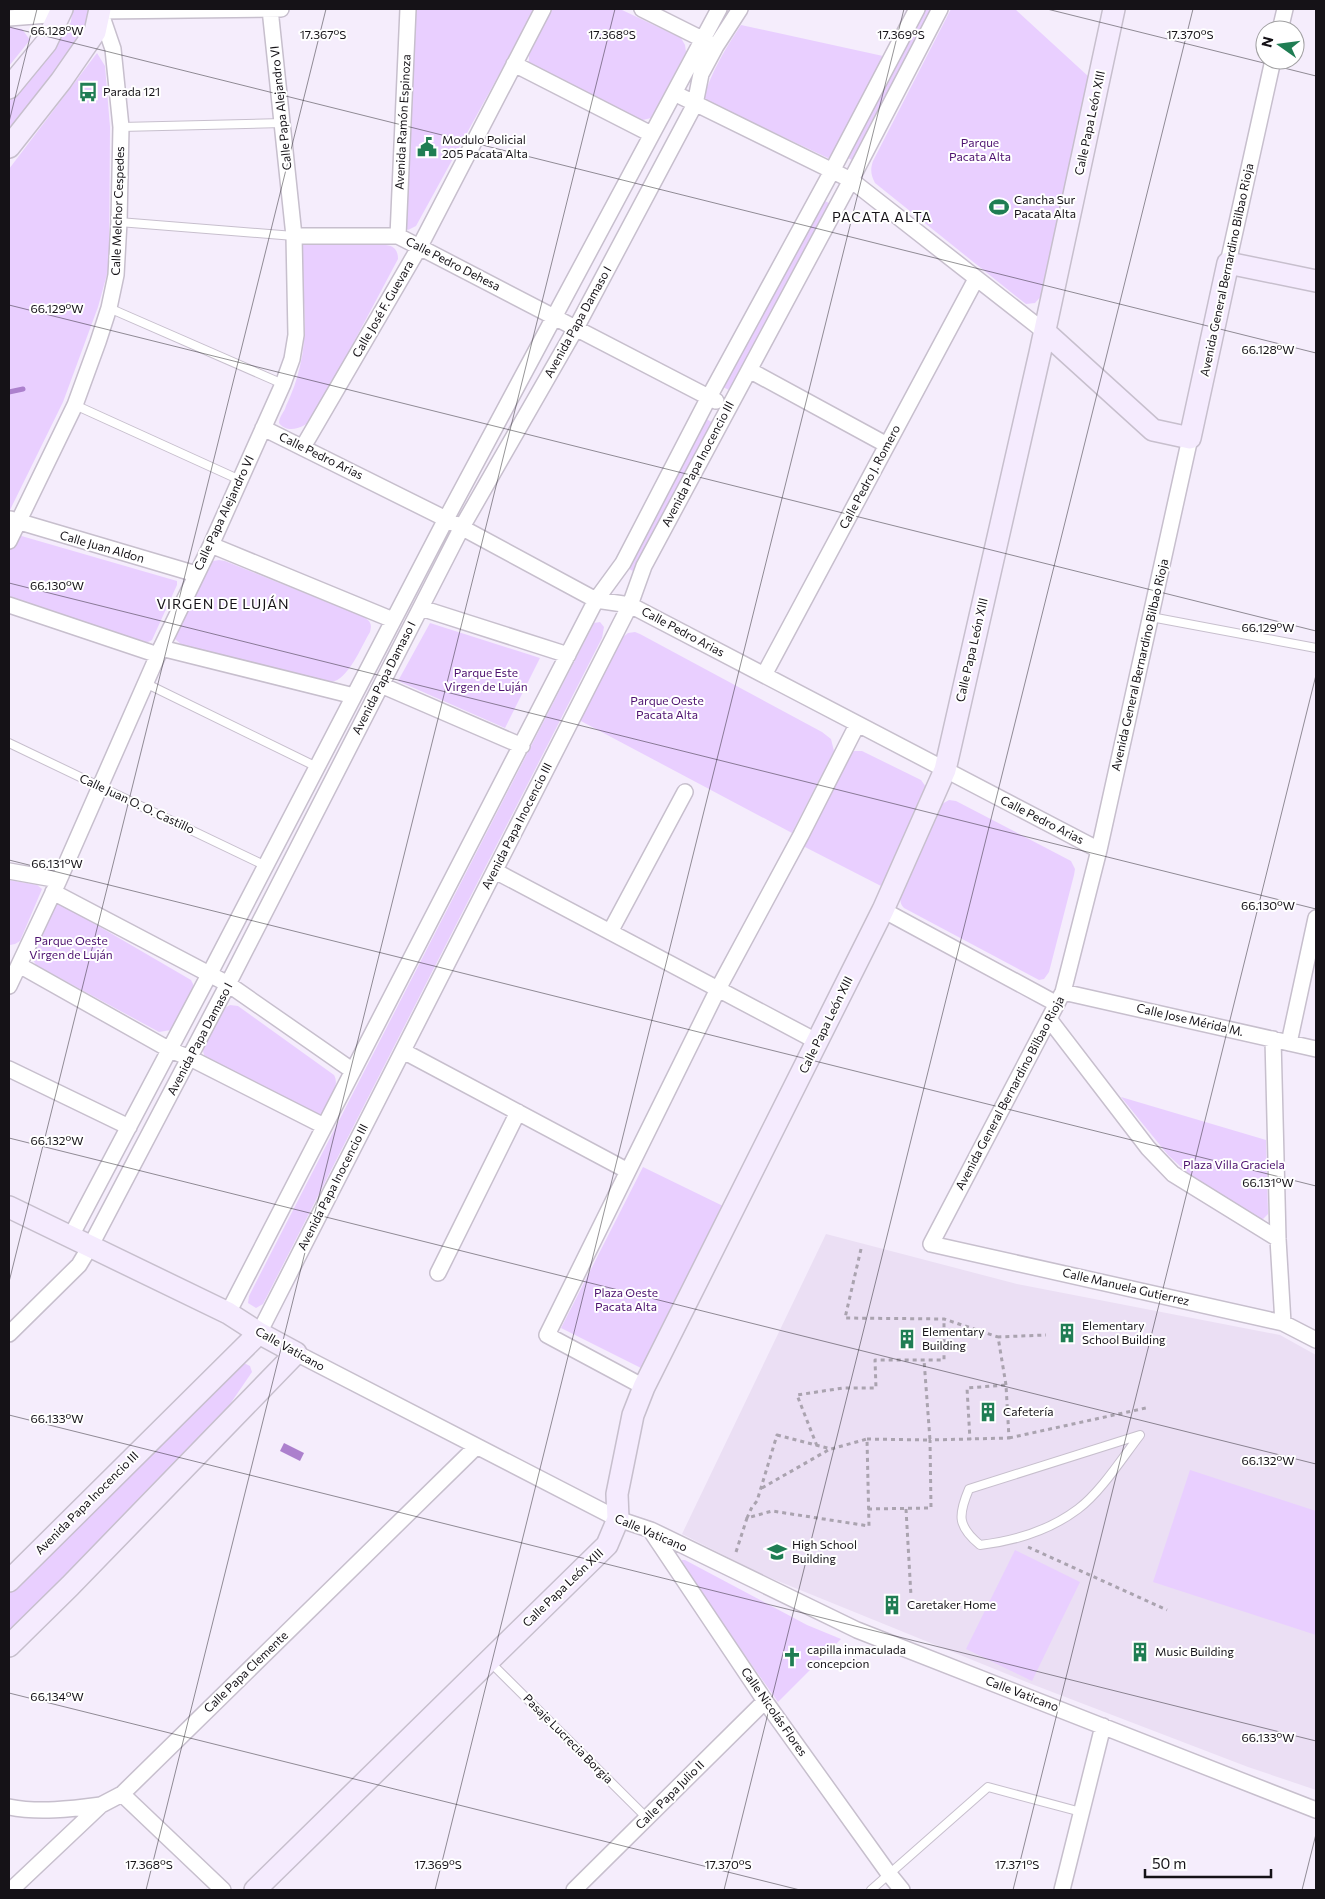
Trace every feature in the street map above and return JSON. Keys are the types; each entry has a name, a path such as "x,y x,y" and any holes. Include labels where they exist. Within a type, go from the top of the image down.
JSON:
{"street":[{"path":"9,147 95,32 100,10 274,9"},
{"name":"Calle Papa Alejandro VI","path":"9,986 17,959 56,886 159,651 211,545 284,384 292,359 296,335 294,236 274,9"},
{"name":"Avenida Ramón Espinoza","path":"398,236 408,9"},
{"name":"Calle José F. Guevara","path":"303,447 420,246 543,9"},
{"path":"642,9 709,43"},
{"name":"Avenida Papa Damaso I","path":"9,1334 79,1265 91,1245 190,1058 462,527 576,328 695,104 701,74 719,9"},
{"name":"Avenida Papa Damaso I","path":"71,1236 170,1050 446,518 651,134 674,93 709,43 740,9"},
{"name":"Avenida Papa Inocencio III","path":"228,1312 596,600 623,563 709,397 832,171 917,9"},
{"name":"Avenida Papa Inocencio III","path":"9,1581 259,1333 630,605 644,566 851,180 940,9"},
{"name":"Calle Papa León XIII","path":"255,1890 607,1545 618,1519 617,1494 633,1415 644,1387 883,910 945,770 1045,332 1114,9"},
{"name":"Calle Melchor Cespedes","path":"9,541 13,521 75,404 109,308 116,275 121,127 113,49 100,10"},
{"path":"9,18 61,11"},
{"path":"9,88 46,42 61,11"},
{"path":"514,64 651,134"},
{"name":"Avenida General Bernardino Bilbao Rioja","path":"931,1244 1060,998 1099,850 1271,70"},
{"path":"674,93 851,180 1045,332 1153,430 1190,438"},
{"name":"Calle Pedro Dehesa","path":"294,236 398,236 729,407"},
{"path":"1228,263 1316,282"},
{"name":"Calle Pedro J. Romero","path":"764,675 976,279"},
{"path":"749,370 888,445"},
{"name":"Calle Pedro Arias","path":"263,428 446,518 596,600 630,605 1099,850"},
{"name":"Calle Juan Aldon","path":"13,521 196,574"},
{"path":"211,545 393,620"},
{"path":"9,604 159,651 354,696"},
{"path":"421,608 568,654"},
{"path":"381,685 522,746"},
{"path":"644,1387 547,1335 718,989 801,835 857,725"},
{"path":"610,932 685,792"},
{"path":"9,871 56,886 210,973 353,1071"},
{"path":"494,871 818,1042"},
{"name":"Calle Jose Mérida M.","path":"883,910 1060,998 1316,1049"},
{"path":"1289,1043 1316,918"},
{"path":"17,959 170,1050 190,1058 324,1126"},
{"path":"1049,1019 1148,1148 1173,1174 1278,1239"},
{"path":"1273,1039 1278,1239 1283,1322"},
{"path":"403,1051 628,1170"},
{"path":"9,1069 129,1127"},
{"path":"438,1273 518,1112"},
{"name":"Calle Vaticano","path":"9,1207 228,1312 259,1333 296,1353 618,1519 651,1530 857,1630 1316,1810"},
{"name":"Calle Manuela Gutierrez","path":"931,1244 1283,1322 1316,1340"},
{"path":"9,1646 77,1579 296,1353"},
{"name":"Calle Papa Clemente","path":"11,1890 101,1805 122,1794 476,1447"},
{"name":"Calle Nicolás Flores","path":"651,1530 765,1701 902,1890"},
{"name":"Calle Papa Julio II","path":"574,1890 765,1701"},
{"path":"1062,1890 1103,1726"},
{"path":"122,1794 223,1890"},
{"path":"9,1807 22,1810 61,1810 101,1805"}],"lane":[{"path":"121,127 283,123"},
{"name":"Calle Pedro Dehesa","path":"119,222 294,236"},
{"path":"109,308 284,384"},
{"path":"75,404 240,480"},
{"path":"1151,617 1316,648"},
{"path":"145,683 317,767"},
{"name":"Calle Juan O. O. Castillo","path":"9,743 266,866"},
{"path":"1140,1435 1108,1478 1079,1509 1047,1528 999,1543 980,1545 966,1533 960,1510 969,1488 1140,1435"},
{"name":"Pasaje Lucrecia Borgia","path":"489,1661 648,1818"},
{"path":"872,1890 988,1787 1081,1812"}],"path":[{"path":"861,1249 845,1318 944,1319 998,1337 1046,1335"},
{"path":"818,1446 797,1395 843,1388 876,1388 875,1360 944,1360 944,1319"},
{"path":"998,1337 1006,1385 1010,1438"},
{"path":"868,1509 931,1508 930,1440 924,1360"},
{"path":"970,1440 967,1388 1006,1385"},
{"path":"761,1489 831,1449 867,1439 970,1440 1010,1438 1146,1408"},
{"path":"736,1552 747,1518 752,1507 758,1501 777,1435 831,1449"},
{"path":"747,1518 772,1511 869,1526 867,1439"},
{"path":"906,1509 911,1596"},
{"path":"1022,1545 1167,1610"}],"shaded area":[{"path":"826,1234 1017,1284 1280,1335 1316,1355 1316,1790 1248,1767 1034,1685 761,1574 682,1534"},
{"path":"284,1443 304,1453 300,1461 280,1451"}],"green space":[{"path":"72,9 90,9 89,19 79,41 9,132 9,102 71,22"},
{"path":"415,9 535,9 416,226 408,230 402,222"},
{"path":"552,9 620,9 681,38 686,52 651,118 637,120 529,64 529,55"},
{"path":"926,9 934,9 854,161 848,158"},
{"name":"Parque Pacata Alta","path":"951,9 1015,9 1089,77 1043,294 1035,303 1026,304 1017,297 875,183 872,175 871,167 873,161"},
{"path":"741,25 883,56 830,159 703,99 719,60"},
{"path":"9,27 22,29 30,40 9,66"},
{"path":"97,53 105,66 110,127 109,267 98,307 63,402 10,510 9,169"},
{"path":"823,200 829,203 729,390 723,387"},
{"path":"306,243 386,245 395,249 398,259 314,417 302,426 287,429 279,423 296,381 303,352 305,324 300,254 301,246"},
{"path":"706,419 712,422 633,571 627,568"},
{"path":"18,535 177,581 177,585 152,640 146,643 9,600 9,542"},
{"path":"219,560 368,620 371,625 370,632 354,662 343,675 331,682 183,646 175,639 175,632 208,565 213,561"},
{"path":"600,622 604,627 602,638 263,1304 256,1308 248,1303 249,1296 594,623"},
{"name":"Parque Este Virgen de Luján","path":"430,623 540,658 505,728 398,681"},
{"name":"Parque Oeste Pacata Alta","path":"635,632 822,732 831,739 834,751 792,833 579,720 622,638 628,633"},
{"path":"854,751 862,751 921,780 926,787 924,798 881,886 803,846 850,754"},
{"path":"949,800 956,801 1071,861 1075,869 1074,875 1049,972 1044,979 1039,980 904,908 901,904 902,892 942,804"},
{"name":"Parque Oeste Virgen de Luján","path":"9,880 37,885 42,889 20,941 10,945"},
{"name":"Parque Oeste Virgen de Luján","path":"58,904 191,980 193,990 171,1030 159,1032 36,965 32,958 33,951 54,906"},
{"path":"230,1005 238,1006 334,1075 336,1085 320,1116 318,1117 205,1058 204,1046 225,1008"},
{"name":"Plaza Villa Graciela","path":"1121,1097 1266,1140 1268,1214 1261,1221 1192,1177 1168,1155"},
{"name":"Plaza Oeste Pacata Alta","path":"643,1167 723,1206 641,1368 561,1328"},
{"path":"244,1363 250,1366 252,1372 224,1413 9,1635 9,1594 234,1368"},
{"path":"1190,1470 1316,1511 1316,1635 1153,1582"},
{"path":"1015,1550 1080,1582 1032,1681 966,1649"},
{"path":"682,1560 807,1625 841,1639 778,1702 682,1566"}],"waterway":[{"path":"9,392 23,389"}],"place":[{"name":"Parada 121","path":"88,92"},
{"name":"Modulo Policial 205 Pacata Alta","path":"427,147"},
{"name":"Cancha Sur Pacata Alta","path":"999,207"},
{"name":"Elementary School Building","path":"1067,1333"},
{"name":"Elementary Building","path":"907,1339"},
{"name":"Cafetería","path":"988,1412"},
{"name":"High School Building","path":"777,1552"},
{"name":"Caretaker Home","path":"892,1605"},
{"name":"Music Building","path":"1140,1652"},
{"name":"capilla inmaculada concepcion","path":"792,1657"}],"district":[{"name":"PACATA ALTA","path":"882,217"},
{"name":"VIRGEN DE LUJÁN","path":"223,604"}]}
